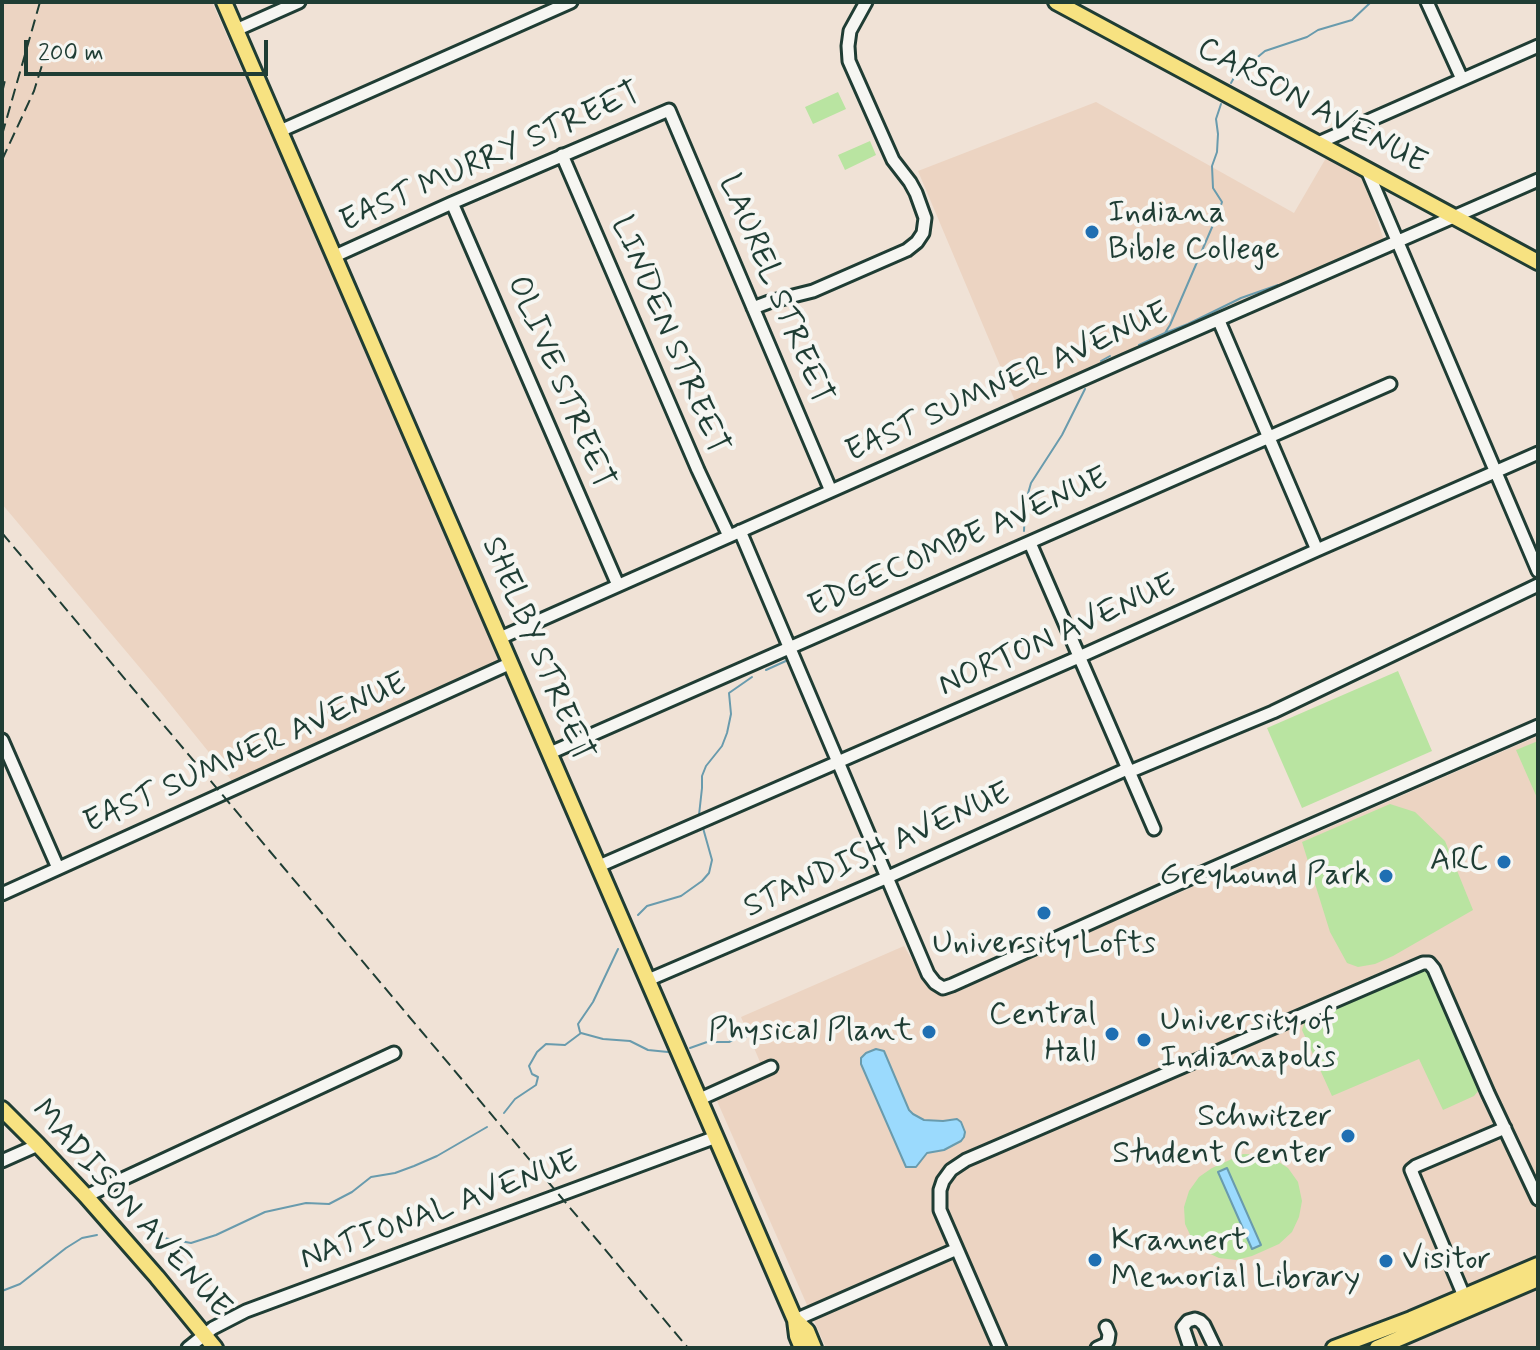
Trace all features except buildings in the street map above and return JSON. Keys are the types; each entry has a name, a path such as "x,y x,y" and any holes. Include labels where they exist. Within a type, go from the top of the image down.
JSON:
{"main road":[{"name":"SHELBY STREET","path":"224,2 795,1320 802,1348"},
{"name":"CARSON AVENUE","path":"1056,2 1538,262"},
{"name":"MADISON AVENUE","path":"2,1109 86,1196 215,1348"},
{"path":"1334,1348 1538,1265"},
{"path":"1377,1348 1538,1279"},
{"name":"SHELBY STREET","path":"795,1320 807,1331 814,1348"}],"street":[{"path":"236,30 299,2"},
{"path":"280,131 571,2"},
{"path":"753,308 813,291 907,250 917,242 924,229 924,212 910,182 893,160 849,57 850,31 866,2"},
{"path":"1427,2 1462,79"},
{"path":"1318,143 1538,46"},
{"name":"EAST MURRY STREET","path":"335,256 669,110"},
{"name":"LAUREL STREET","path":"669,110 831,491"},
{"name":"LINDEN STREET","path":"562,155 698,470 734,534 789,647 928,974 938,986 952,985 1538,726"},
{"path":"1367,170 1538,571"},
{"name":"EAST SUMNER AVENUE","path":"500,638 1538,180"},
{"name":"OLIVE STREET","path":"452,203 618,585"},
{"path":"1219,321 1317,550"},
{"name":"EDGECOMBE AVENUE","path":"550,753 1390,384"},
{"name":"NORTON AVENUE","path":"599,866 1538,453"},
{"path":"1030,543 1154,829"},
{"name":"STANDISH AVENUE","path":"648,980 1128,770 1273,712 1538,585"},
{"name":"EAST SUMNER AVENUE","path":"2,894 511,663"},
{"path":"4,748 58,868"},
{"path":"1000,1348 941,1213 939,1199 947,1175 961,1163 1423,963 1429,963 1434,969 1538,1199"},
{"path":"86,1196 394,1053"},
{"path":"700,1099 771,1067"},
{"path":"1464,1296 1411,1170 1505,1128"},
{"name":"NATIONAL AVENUE","path":"188,1348 213,1328 246,1311 716,1137"},
{"path":"2,1161 38,1145"},
{"path":"795,1320 957,1249"},
{"path":"1190,1348 1183,1327 1195,1319 1204,1325 1215,1348"},
{"path":"1097,1348 1108,1341 1106,1327"}],"shaded area":[{"path":"2,2 212,2 500,654 498,663 232,781 2,504"},
{"path":"1096,102 1294,213 1326,158 1363,174 1384,241 1015,401 918,171"},
{"name":"University of Indianapolis","path":"1538,736 1538,1348 826,1348 710,1085 760,1062 741,1017 904,946 929,988 948,994"}],"green space":[{"path":"838,92 846,109 813,124 805,107"},
{"path":"870,141 876,155 845,170 838,155"},
{"path":"1398,671 1432,751 1302,808 1267,728"},
{"path":"1538,741 1538,800 1516,750"},
{"name":"Greyhound Park","path":"1390,804 1415,812 1445,841 1473,910 1393,956 1358,967 1347,963 1330,932 1302,842"},
{"path":"1417,971 1430,972 1480,1089 1474,1096 1443,1110 1419,1059 1332,1096 1302,1030 1306,1018"},
{"path":"1243,1154 1268,1155 1288,1168 1298,1182 1302,1201 1299,1217 1292,1232 1279,1244 1236,1260 1219,1258 1204,1251 1192,1239 1185,1224 1184,1207 1189,1191 1199,1177"}],"water":[{"path":"876,1049 884,1051 909,1110 924,1120 957,1119 965,1132 961,1141 944,1150 927,1153 916,1167 906,1167 861,1064 861,1058 866,1053"},
{"path":"1227,1168 1261,1245 1252,1249 1218,1172"}],"waterway":[{"path":"1231,83 1265,51 1352,20 1371,2"},
{"path":"1139,345 1165,333 1170,325 1219,211 1222,202 1213,188 1212,166 1217,152 1216,119 1221,104"},
{"path":"1165,333 1241,298 1278,285"},
{"path":"1101,361 1110,356"},
{"path":"1024,531 1025,504 1031,483 1062,435 1085,389"},
{"path":"766,670 788,660"},
{"path":"699,815 702,776 727,733 731,714 729,693 752,677"},
{"path":"638,915 647,906 681,896 709,873 712,860 703,828"},
{"path":"580,1032 578,1024 593,1002 618,949"},
{"path":"581,1033 630,1041 648,1050 668,1052"},
{"path":"504,1113 515,1099 536,1085 538,1077 532,1074 529,1066 537,1052 546,1044 565,1045 581,1033"},
{"path":"690,1048 707,1042 729,1042 746,1037"},
{"path":"136,1226 164,1238 191,1243 265,1212 306,1203 329,1204 371,1177 414,1166 487,1127"},
{"path":"2,1291 20,1284 82,1238 97,1235"}],"railway":[{"path":"2,135 40,2"},
{"path":"2,160 34,91 47,49"},
{"path":"2,93 6,76"},
{"path":"2,533 688,1348"}],"place":[{"name":"Indiana Bible College","path":"1092,232"},
{"name":"ARC","path":"1504,862"},
{"name":"Greyhound Park","path":"1386,876"},
{"name":"University Lofts","path":"1044,913"},
{"name":"Physical Plant","path":"929,1032"},
{"name":"Central Hall","path":"1112,1034"},
{"name":"University of Indianapolis","path":"1144,1040"},
{"name":"Schwitzer Student Center","path":"1348,1136"},
{"name":"Krannert Memorial Library","path":"1095,1260"},
{"name":"Visitor","path":"1386,1261"}]}
